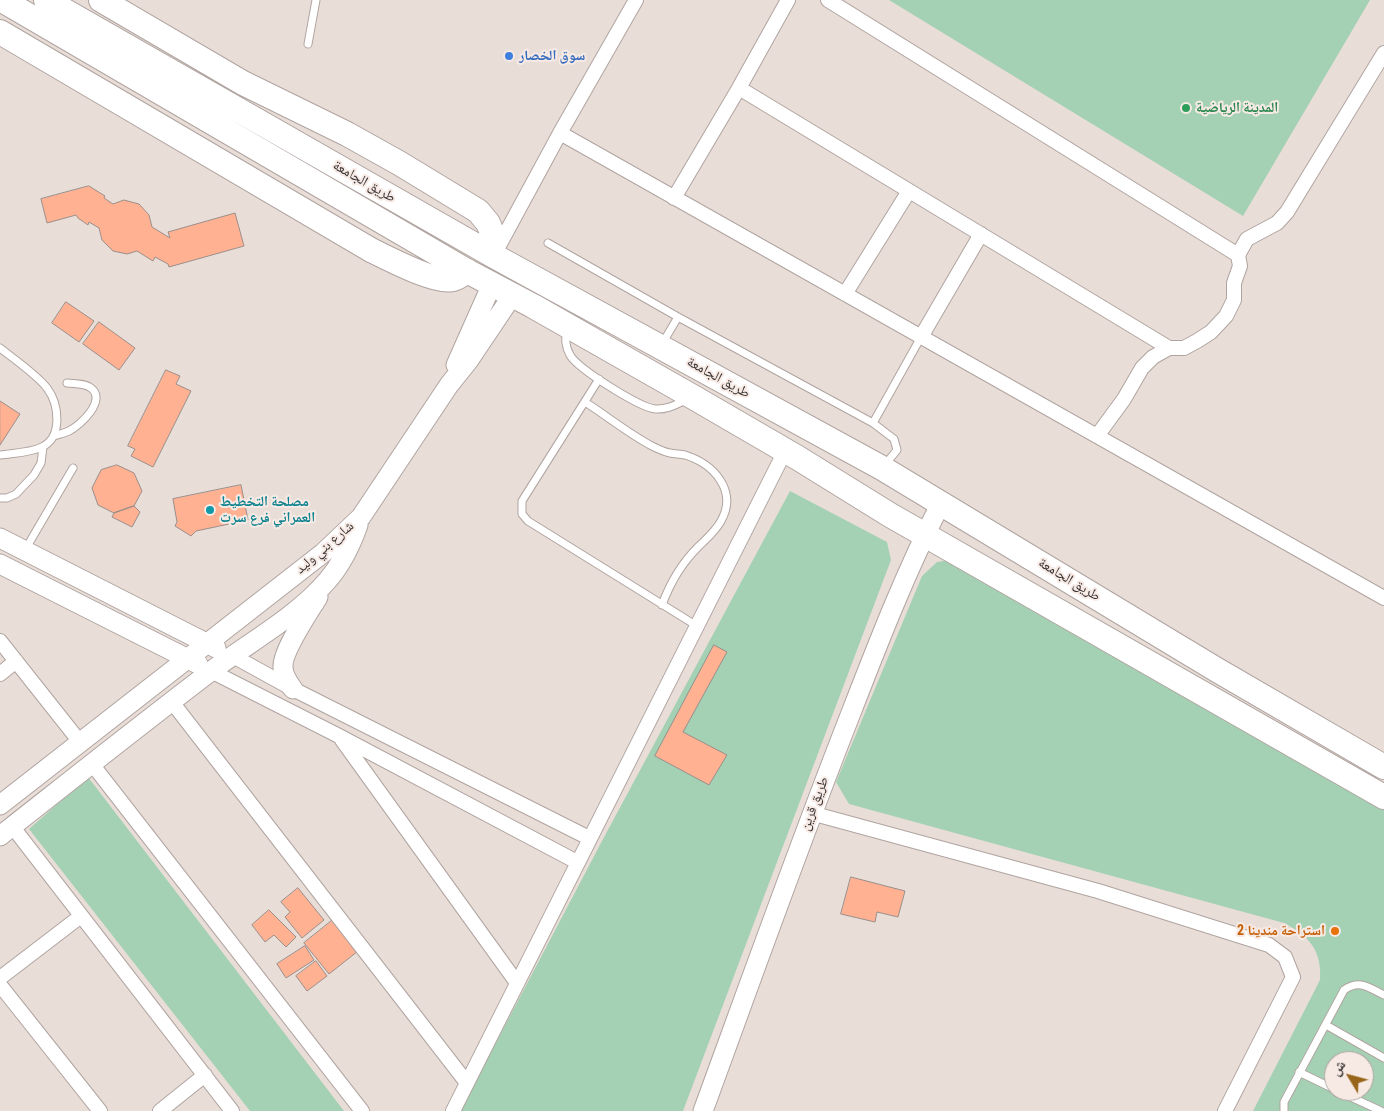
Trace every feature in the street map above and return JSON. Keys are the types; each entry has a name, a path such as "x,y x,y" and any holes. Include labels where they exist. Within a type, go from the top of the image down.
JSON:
{"highway":[{"name":"طريق الجامعة","path":"2,0 512,296 693,397 890,515 1384,798"},
{"name":"طريق الجامعة","path":"46,0 491,254 882,468 1217,670 1384,767"},
{"path":"101,0 243,83 347,134 399,163 478,211 491,230 491,254"},
{"path":"0,32 371,250 442,280 479,277"}],"street":[{"path":"491,254 636,0"},
{"path":"674,198 788,0"},
{"path":"828,0 1238,255"},
{"path":"1097,436 1124,399 1142,368 1153,357 1169,348 1184,348 1197,341 1211,332 1226,316 1234,300 1234,283 1240,266 1238,255 1248,239 1277,223 1287,212 1384,53"},
{"path":"739,88 1169,348"},
{"path":"560,133 1384,598"},
{"path":"845,294 908,191"},
{"path":"921,337 981,234"},
{"path":"449,385 466,342 479,277"},
{"path":"361,517 449,385 474,353 512,296"},
{"path":"453,1111 588,838 784,451"},
{"name":"طريق قرين","path":"703,1111 811,813 886,622 925,534 941,503"},
{"name":"شارع بني وليد","path":"6,831 211,671 303,604 327,582 342,560 353,540 361,517"},
{"name":"شارع بني وليد","path":"0,805 323,553 361,517"},
{"path":"0,538 588,838"},
{"path":"0,564 339,736 577,862"},
{"path":"293,688 285,678 282,667 285,654 327,582"},
{"path":"0,641 80,742"},
{"path":"0,674 16,661"},
{"path":"172,702 467,1082"},
{"path":"339,736 517,983"},
{"path":"92,764 362,1111"},
{"path":"811,813 1098,891 1269,945 1284,957 1293,977 1225,1111"},
{"path":"6,831 81,916 232,1111"},
{"path":"0,978 81,916"},
{"path":"0,985 100,1111"},
{"path":"160,1111 205,1075"}],"lane":[{"path":"308,44 316,0"},
{"path":"548,243 678,318 873,423 894,438 896,444 897,450 882,468"},
{"path":"660,347 678,318"},
{"path":"568,326 565,340 570,355 581,368 636,403 649,408 669,408 693,397"},
{"path":"873,423 921,337"},
{"path":"0,348 49,391 58,425 54,436 43,447 0,455"},
{"path":"599,379 522,501 522,514 528,521 697,626"},
{"path":"54,436 75,428 93,408 96,400 95,392 90,387 67,383"},
{"path":"585,402 651,445 668,453 684,455 700,462 715,473 726,491 728,505 721,521 710,537 687,560 670,585 662,605"},
{"path":"0,498 7,498 16,494 34,474 41,463 43,447"},
{"path":"25,550 73,468"},
{"path":"1284,1111 1284,1102 1344,990 1352,985 1364,985 1384,996"},
{"path":"1326,1025 1384,1058"},
{"path":"1299,1072 1324,1084"},
{"path":"1359,1101 1380,1111"}],"green space":[{"name":"المدينة الرياضية","path":"889,0 1370,0 1243,216"},
{"path":"790,491 887,542 891,560 683,1111 460,1111 602,841"},
{"path":"957,559 1384,803 1384,1111 1253,1111 1320,980 1319,960 1316,952 1307,939 1293,928 1284,923 849,804 836,782 922,576 937,562"},
{"path":"88,777 344,1111 250,1111 29,829"}],"building":[{"path":"89,186 105,196 104,198 113,204 124,200 139,204 149,215 152,227 170,238 168,232 235,213 244,246 169,267 168,264 155,257 153,261 137,251 127,254 113,251 102,240 99,228 89,222 88,225 76,215 47,223 41,199"},
{"path":"66,302 94,321 79,342 52,323"},
{"path":"99,322 135,348 119,370 83,344"},
{"path":"166,370 180,376 176,384 191,391 153,467 131,456 135,449 128,446"},
{"path":"0,401 20,414 0,445"},
{"path":"117,465 134,473 142,491 134,506 114,513 98,505 92,488 101,470"},
{"name":"مصلحة التخطيط العمراني فرع سرت","path":"241,485 248,520 196,531 191,536 175,526 177,522 173,499"},
{"path":"134,506 140,512 132,527 112,517 114,513"},
{"path":"714,645 727,652 683,732 727,755 709,785 655,756"},
{"path":"851,877 905,891 898,917 877,912 875,922 841,914"},
{"path":"298,888 324,920 302,938 285,917 290,912 281,902"},
{"path":"269,910 296,937 286,947 274,935 265,942 252,925"},
{"path":"334,919 358,951 329,974 304,943"},
{"path":"305,946 314,960 286,978 277,964"},
{"path":"316,961 327,976 307,991 296,976"}],"place":[{"name":"سوق الخصار","path":"509,56"},
{"name":"المدينة الرياضية","path":"1186,108"},
{"name":"مصلحة التخطيط العمراني فرع سرت","path":"210,510"},
{"name":"استراحة مندينا 2","path":"1335,931"}]}
